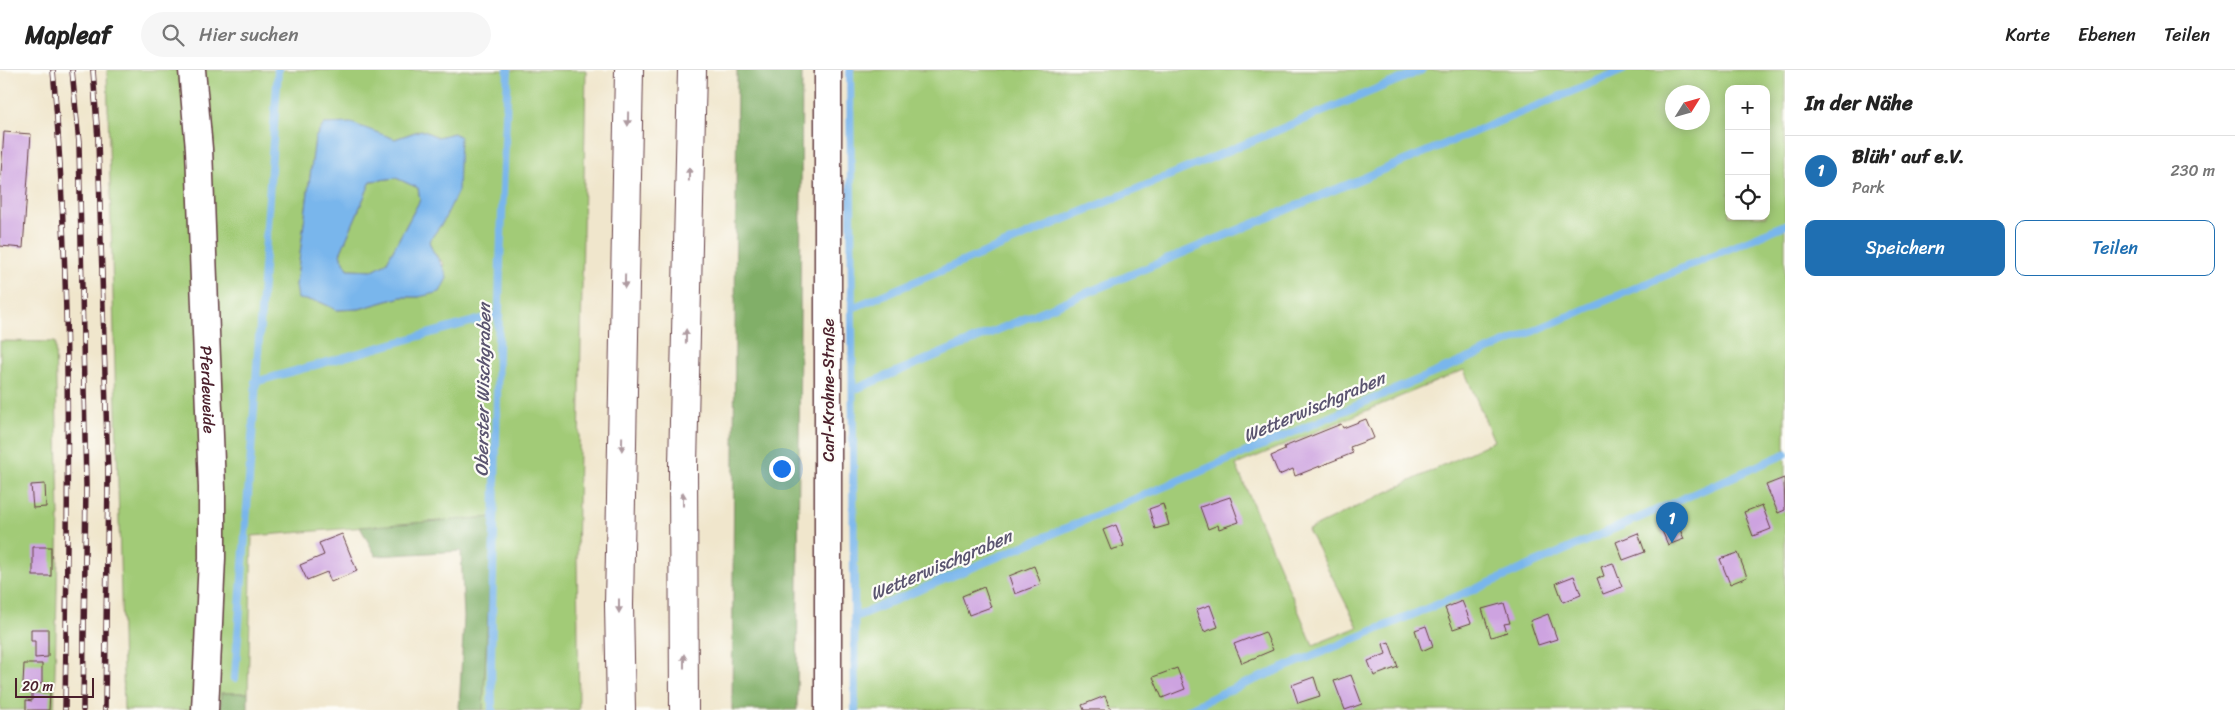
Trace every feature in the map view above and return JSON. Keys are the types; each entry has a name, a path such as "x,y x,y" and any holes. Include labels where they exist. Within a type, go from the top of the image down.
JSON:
{"highway":[{"path":"621,710 619,605 629,70"},
{"path":"684,710 683,464 692,70"}],"street":[{"name":"Pferdeweide","path":"192,70 200,158 212,488 212,558 205,710"},
{"name":"Carl-Krohne-Straße","path":"828,70 828,710"}],"green space":[{"path":"107,70 586,70 577,559 579,710 483,710 493,517 252,536 248,693 221,693 221,710 124,710","holes":["324,124 395,139 421,130 438,137 454,133 443,222 429,241 432,251 444,264 419,297 401,297 359,309 337,310 320,302 296,285 315,138"]},
{"path":"737,70 802,70 797,710 732,710"},
{"path":"851,70 1785,70 1785,710 855,710 857,621","holes":["1464,370 1494,441 1308,530 1358,627 1313,645 1236,465"]},
{"path":"396,178 418,188 420,200 386,263 373,270 348,269 340,254 371,181"},
{"path":"0,341 55,342 59,516 54,710 0,710"},
{"path":"493,517 483,710 459,710 464,617 461,551 376,556 360,527"},
{"path":"221,693 248,693 248,710 221,710"}],"water":[{"path":"351,123 395,139 421,130 438,137 454,133 460,137 458,191 443,222 429,241 447,278 440,292 419,297 401,297 359,309 337,310 320,302 298,299 296,285 315,138 324,124","holes":["396,178 418,188 420,200 386,263 373,270 348,269 340,254 371,181"]}],"building":[{"path":"4,132 31,134 23,248 0,246 0,187"},
{"path":"1366,419 1374,438 1350,447 1353,453 1295,476 1293,469 1279,475 1271,456 1285,450 1284,447 1341,424 1343,428"},
{"path":"1784,478 1785,510 1778,513 1766,485"},
{"path":"45,484 46,507 33,508 31,485"},
{"path":"1230,497 1239,522 1219,529 1218,525 1208,529 1200,507"},
{"path":"1163,504 1169,525 1155,529 1149,509"},
{"path":"1762,505 1771,529 1753,536 1744,512"},
{"path":"1674,515 1684,539 1668,545 1658,521"},
{"path":"1116,525 1124,546 1111,550 1103,530"},
{"path":"1638,533 1645,552 1623,560 1616,542"},
{"path":"342,534 357,571 331,582 327,572 307,580 300,565 324,555 319,543"},
{"path":"33,547 51,547 51,576 33,576"},
{"path":"1738,553 1747,577 1730,584 1720,559"},
{"path":"1613,563 1622,587 1603,594 1597,578 1604,576 1601,567"},
{"path":"1034,566 1041,584 1015,594 1009,576"},
{"path":"1574,576 1581,595 1563,602 1556,583"},
{"path":"984,587 991,607 969,615 962,596"},
{"path":"1462,601 1471,623 1453,629 1445,608"},
{"path":"1504,603 1510,623 1504,624 1507,632 1491,637 1482,609"},
{"path":"1210,605 1218,627 1204,632 1196,610"},
{"path":"1548,614 1557,639 1538,645 1530,621"},
{"path":"1426,626 1433,646 1422,651 1415,630"},
{"path":"31,629 48,629 48,657 35,658 35,641 31,641"},
{"path":"1265,632 1273,650 1242,663 1234,644"},
{"path":"1389,642 1398,667 1374,676 1368,661 1386,654 1383,644"},
{"path":"24,664 42,664 42,684 23,684"},
{"path":"1177,668 1185,689 1162,698 1153,677"},
{"path":"1351,675 1362,704 1345,710 1334,681"},
{"path":"1314,677 1320,696 1298,703 1292,685"},
{"path":"32,692 50,692 49,710 26,710 26,700 32,701"},
{"path":"1105,696 1111,710 1084,710 1082,705"}],"waterway":[{"path":"235,678 278,70"},
{"name":"Oberster Wischgraben","path":"492,710 491,663 500,262 508,70"},
{"path":"850,70 855,710"},
{"path":"852,308 1422,70"},
{"path":"853,390 1623,70"},
{"name":"Wetterwischgraben","path":"855,617 1785,225"},
{"path":"255,382 499,314"},
{"path":"1187,710 1220,694 1492,582 1785,454"}],"railway":[{"path":"53,70 59,150 66,310 68,470 65,710"},
{"path":"72,70 79,143 86,485 83,710"},
{"path":"93,70 98,140 108,475 105,710"}],"place":[{"name":"Blüh' auf e.V.","path":"1672,543"}]}
